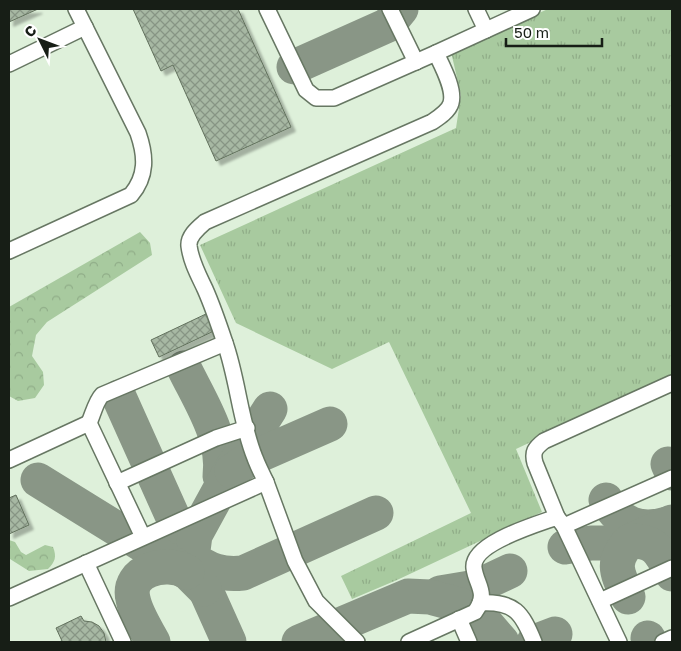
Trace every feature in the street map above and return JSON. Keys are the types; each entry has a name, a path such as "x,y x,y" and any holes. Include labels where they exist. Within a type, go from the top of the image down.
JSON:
{"lane":[{"path":"9,251 131,195 142,179 145,168 143,148 138,133 76,9"},
{"path":"267,9 306,90 316,98 334,98 532,9"},
{"path":"390,9 416,62"},
{"path":"476,9 486,30"},
{"path":"9,64 85,26"},
{"path":"357,642 316,601 295,561 266,482 254,458 235,375 206,291 193,262 189,246 193,234 205,222 432,122 442,115 451,104 452,93 436,53"},
{"path":"9,460 89,423 98,399 102,395 225,343"},
{"path":"619,642 560,522 532,454 535,448 544,440 672,383"},
{"path":"89,423 143,538"},
{"path":"117,483 216,438 246,428"},
{"path":"409,642 475,612 480,603 482,593 474,567 476,558 480,552 498,540 560,522 672,478"},
{"path":"9,598 266,482"},
{"path":"86,563 123,642"},
{"path":"600,602 672,568"},
{"path":"480,603 496,603 514,608 525,621 534,642"},
{"path":"459,619 469,642"},
{"path":"663,642 672,638"}],"green space":[{"path":"548,9 672,9 672,376 516,449 542,512 352,599 341,576 471,513 389,342 332,369 236,323 200,245 456,128 461,95 451,52"},
{"path":"140,232 150,243 152,255 47,322 36,335 32,356 43,372 44,385 35,398 18,401 9,396 9,307"},
{"path":"9,540 15,542 21,552 26,555 45,545 53,547 55,554 54,562 48,569 29,571 10,559"}],"building":[{"path":"9,9 38,9 9,22"},
{"path":"133,9 238,9 291,127 216,161 173,65 161,71"},
{"path":"208,313 216,330 159,357 151,340"},
{"path":"16,495 29,525 9,534 9,498"},
{"path":"81,616 84,621 92,622 99,626 104,633 106,642 58,642 62,641 56,628"}],"taxiway":[{"path":"294,67 388,25 401,9"},
{"path":"184,368 204,407 215,434 221,462 220,476"},
{"path":"119,397 229,642"},
{"path":"270,409 229,473 195,535 192,558 216,571 243,573 376,513"},
{"path":"232,471 248,460 330,424"},
{"path":"668,464 672,473"},
{"path":"38,480 188,573 204,589"},
{"path":"606,500 618,515 632,524 648,527 667,524"},
{"path":"565,547 591,543 626,543 672,522"},
{"path":"628,597 617,568 620,555 630,541 639,541 652,545 661,554 672,574"},
{"path":"153,642 134,605 132,589 141,575 150,570 169,567 187,572"},
{"path":"440,593 476,587 510,571"},
{"path":"299,642 408,596 430,597 460,605 483,620 502,642"},
{"path":"534,642 555,634"},
{"path":"648,638 650,642"}]}
